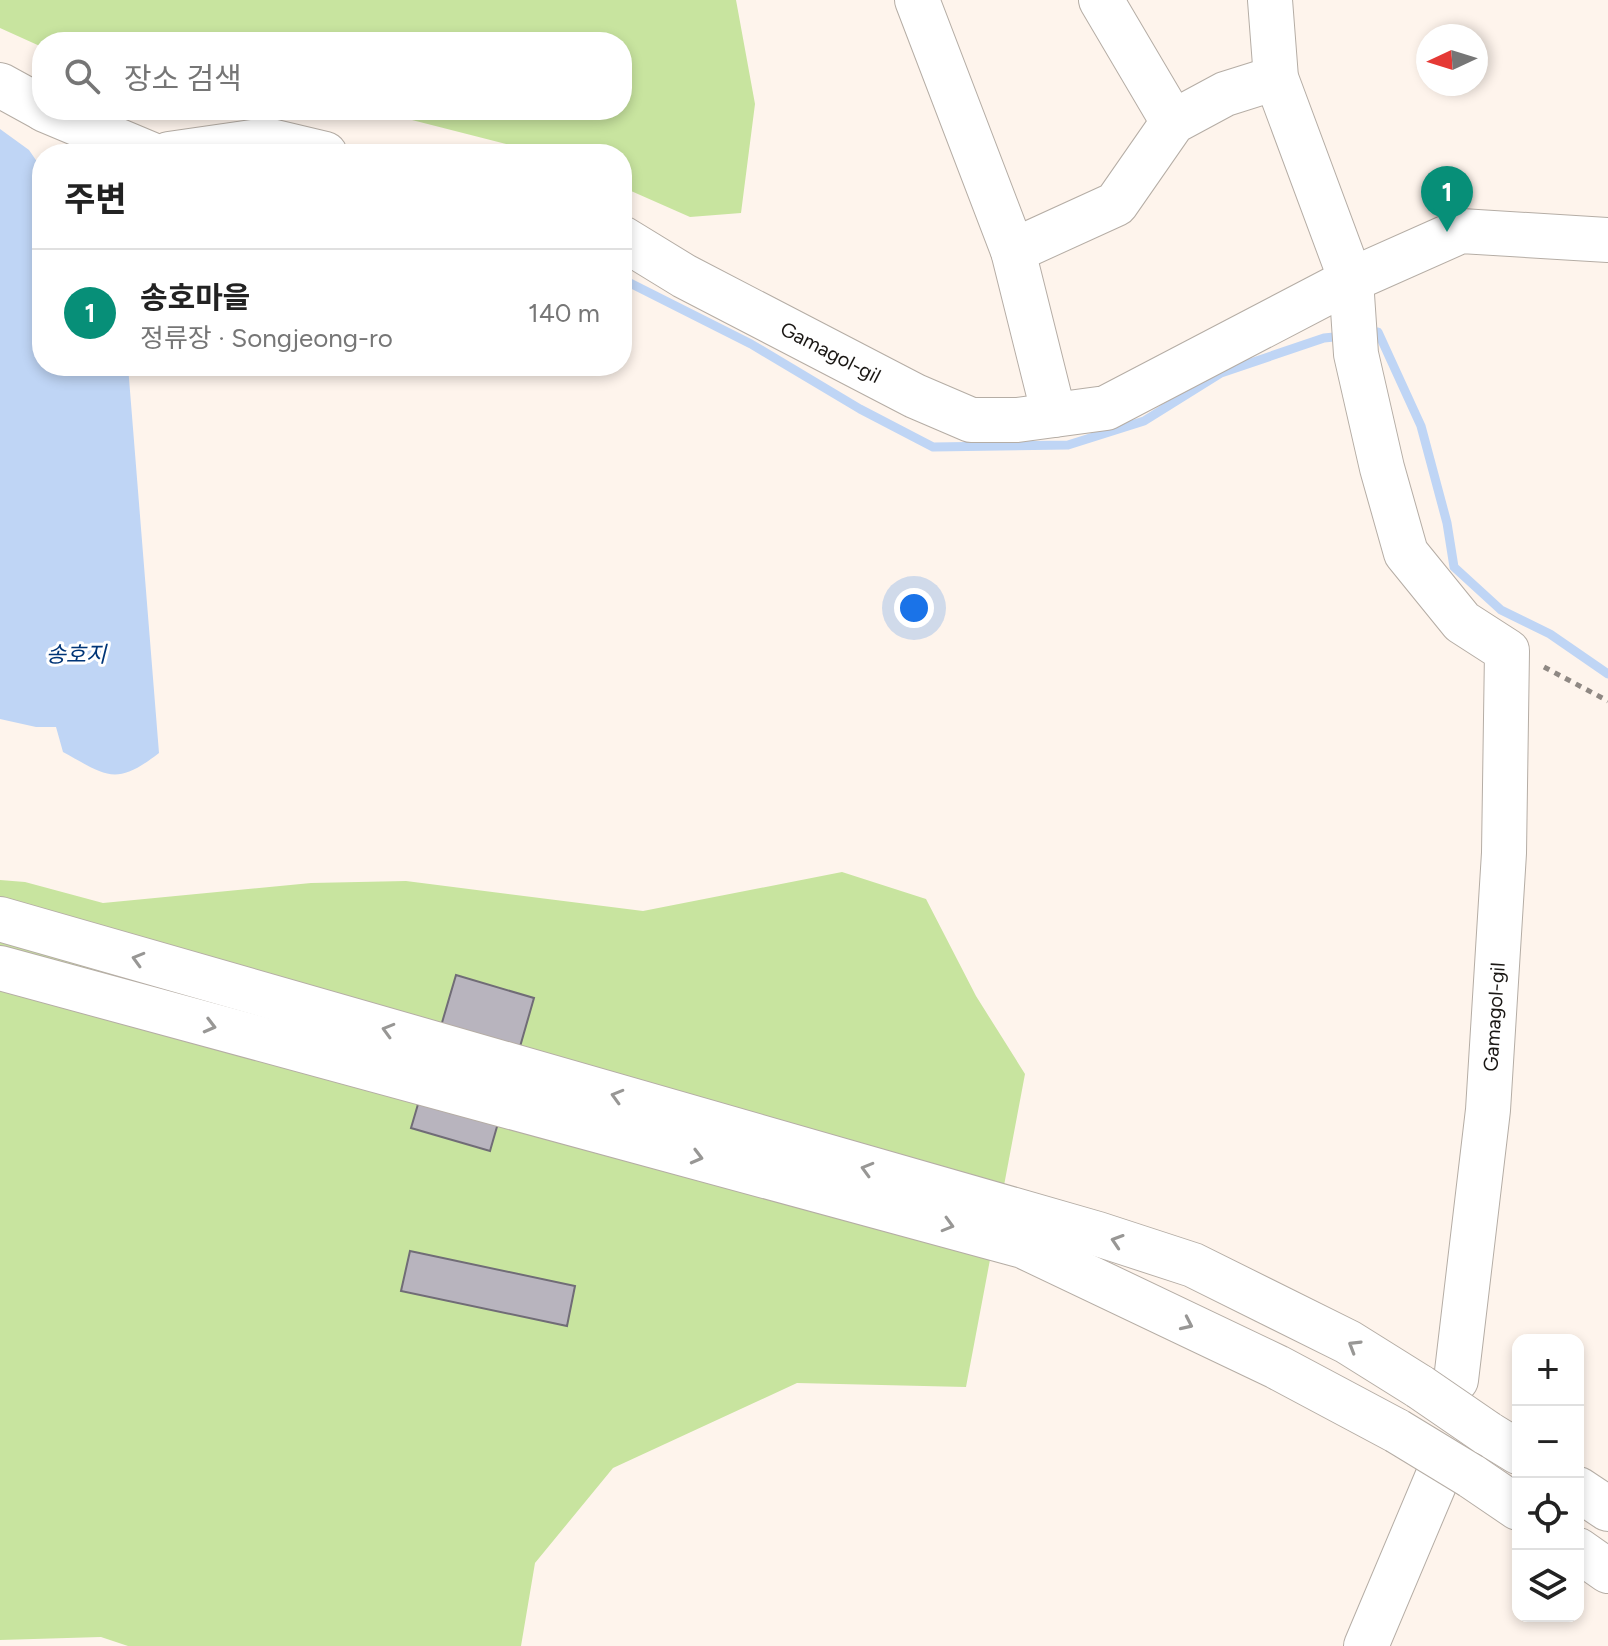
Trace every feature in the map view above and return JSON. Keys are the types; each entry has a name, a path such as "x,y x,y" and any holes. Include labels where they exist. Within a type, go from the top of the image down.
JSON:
{"main road":[{"path":"917,0 1013,251 1054,415"},
{"path":"1101,0 1173,122"},
{"path":"1270,0 1276,78 1350,295 1356,354 1382,468 1406,553 1462,622 1507,651"},
{"path":"1013,251 1116,204 1173,122 1225,94 1276,78"},
{"path":"0,85 32,102"},
{"path":"70,120 126,144"},
{"path":"238,144 266,140 283,144"},
{"name":"Gamagol-gil","path":"632,244 684,276 915,396 971,420 1017,420 1106,408 1350,295 1461,231 1608,240"},
{"name":"Gamagol-gil","path":"1438,1384 1488,1110 1504,853 1507,651"},
{"path":"0,919 1166,1256 1207,1272 1438,1384 1503,1442"},
{"path":"0,968 1023,1246 1277,1367 1397,1431 1455,1474 1512,1505"},
{"path":"1366,1646 1455,1474"},
{"path":"1584,1493 1608,1509"},
{"path":"1584,1554 1608,1571"}],"path":[{"path":"1507,651 1559,674 1608,701"}],"green space":[{"path":"0,0 736,0 755,104 741,213 690,217 632,191 632,144 506,144 412,120 632,120 632,32 32,32 32,42 0,28"},
{"path":"842,872 926,899 976,996 1025,1074 966,1387 797,1383 613,1468 535,1563 521,1646 128,1646 101,1637 0,1640 0,880 25,882 103,903 311,883 406,881 643,911"}],"water":[{"name":"송호지","path":"0,129 32,154 32,376 129,376 159,753 132,771 121,774 101,772 63,752 56,727 36,727 0,719"}],"building":[{"path":"456,975 534,998 490,1151 411,1128"},
{"path":"410,1251 575,1286 567,1326 401,1291"}],"waterway":[{"path":"632,284 751,344 860,409 933,447 1068,445 1144,421 1221,373 1324,338 1344,336"},
{"path":"1367,333 1378,332 1421,426 1447,523 1454,567 1501,610 1550,634 1608,674"}],"place":[{"name":"송호마을","path":"1447,232"}]}
